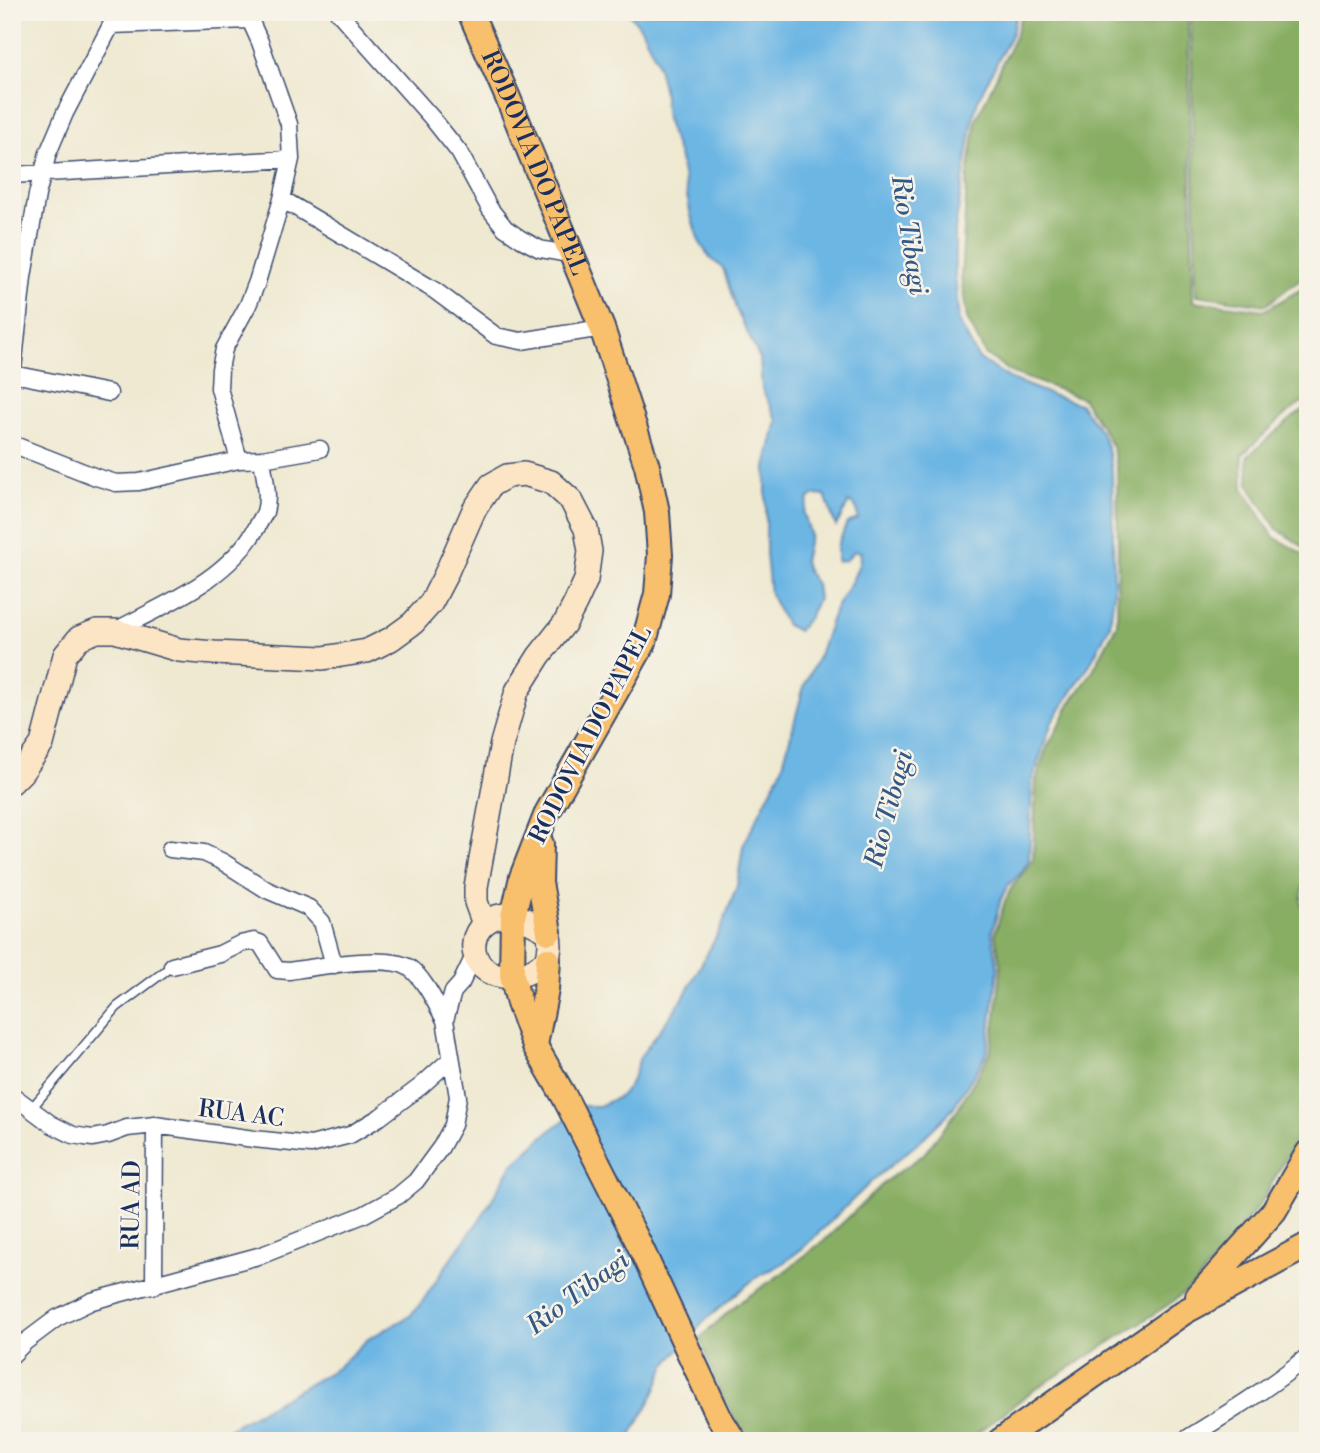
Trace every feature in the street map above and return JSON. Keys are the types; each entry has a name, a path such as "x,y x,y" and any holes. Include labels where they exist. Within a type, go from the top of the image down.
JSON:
{"main road":[{"name":"RODOVIA DO PAPEL","path":"470,12 602,328 650,477 657,512 660,555 657,594 644,642 547,813 522,877 513,917 512,975 535,1046 564,1096 638,1242 733,1441"},
{"path":"12,782 42,744 65,655 79,638 97,631 115,631 179,650 323,658 367,651 391,639 413,623 431,603 474,510 491,485 506,476 524,474 551,482 571,500 586,528 590,551 586,580 565,623 538,656 517,691 513,704 502,743 476,887 476,902 484,923"},
{"path":"535,1046 546,990 550,946 540,883 541,846 547,813"},
{"path":"548,960 523,974 499,976 481,963 474,946 478,930 484,923 498,916 524,919 549,932"},
{"path":"1184,1311 1274,1211 1308,1154"},
{"path":"1000,1441 1184,1311 1308,1245"}],"street":[{"path":"338,12 459,152 490,209 505,228 540,249 573,255"},
{"path":"108,393 13,376 16,300 48,153 65,113 115,19 253,16 289,124 291,159 257,282 224,349 220,369 219,388 239,460"},
{"path":"12,175 291,159"},
{"path":"282,198 435,290 496,336 520,341 602,328"},
{"path":"12,444 96,478 116,482 139,482 239,460 320,449"},
{"path":"115,631 194,590 220,571 247,543 265,513 267,489 262,458"},
{"path":"170,849 204,853 267,890 309,908 322,922 334,965"},
{"path":"12,1355 57,1318 92,1301 262,1255 363,1215 398,1196 416,1181 441,1147 453,1125 458,1097 444,1020 418,976 407,966 392,962 366,961 289,971 277,970 260,943 254,941 240,944 220,954 172,966"},
{"path":"444,1020 453,992 481,963"},
{"name":"RUA AC","path":"12,1095 62,1130 85,1137 93,1138 127,1128 155,1125 311,1145 349,1135 380,1117 451,1059"},
{"name":"RUA AD","path":"154,1286 155,1125"},
{"path":"1183,1441 1241,1406 1308,1356"}],"lane":[{"path":"30,1110 117,1007 172,966"}],"green space":[{"path":"1022,12 1188,12 1193,301 1265,310 1308,285 1308,399 1286,414 1242,455 1243,488 1274,537 1308,557 1308,860 1301,901 1308,919 1308,1115 1261,1203 1196,1283 1171,1303 1031,1392 967,1441 751,1441 719,1390 700,1338 737,1304 827,1238 887,1180 923,1155 954,1115 990,1054 1001,969 995,933 1012,887 1033,860 1036,780 1045,752 1117,624 1117,467 1113,449 1082,398 1013,373 985,354 967,319 961,277 967,181 976,120 1015,37"},
{"path":"1191,12 1308,12 1308,273 1266,305 1196,295"},
{"path":"1308,407 1308,550 1277,529 1249,486 1247,457"}],"water":[{"name":"Rio Tibagi","path":"628,12 1017,12 1012,33 978,100 973,118 955,230 959,322 978,358 1011,379 1080,404 1100,430 1108,449 1112,470 1114,592 1110,625 1090,664 1052,722 1032,780 1029,861 1009,884 1001,899 992,932 998,969 987,1054 951,1111 917,1144 873,1180 803,1248 782,1264 754,1279 702,1323 666,1365 655,1392 628,1441 207,1441 337,1368 368,1339 410,1316 481,1218 512,1165 546,1134 583,1106 599,1106 619,1097 628,1088 640,1057 682,1000 721,928 737,886 743,846 782,768 804,686 819,655 835,609 859,564 861,552 854,551 846,560 837,562 837,547 847,523 858,519 856,507 849,502 836,526 825,496 816,495 809,498 804,513 810,534 804,561 816,584 818,599 798,631 786,625 770,594 766,554 766,467 777,420 762,389 760,359 736,309 723,268 710,258 699,241 691,216 680,159 666,119 663,88 656,59 641,28"}]}
